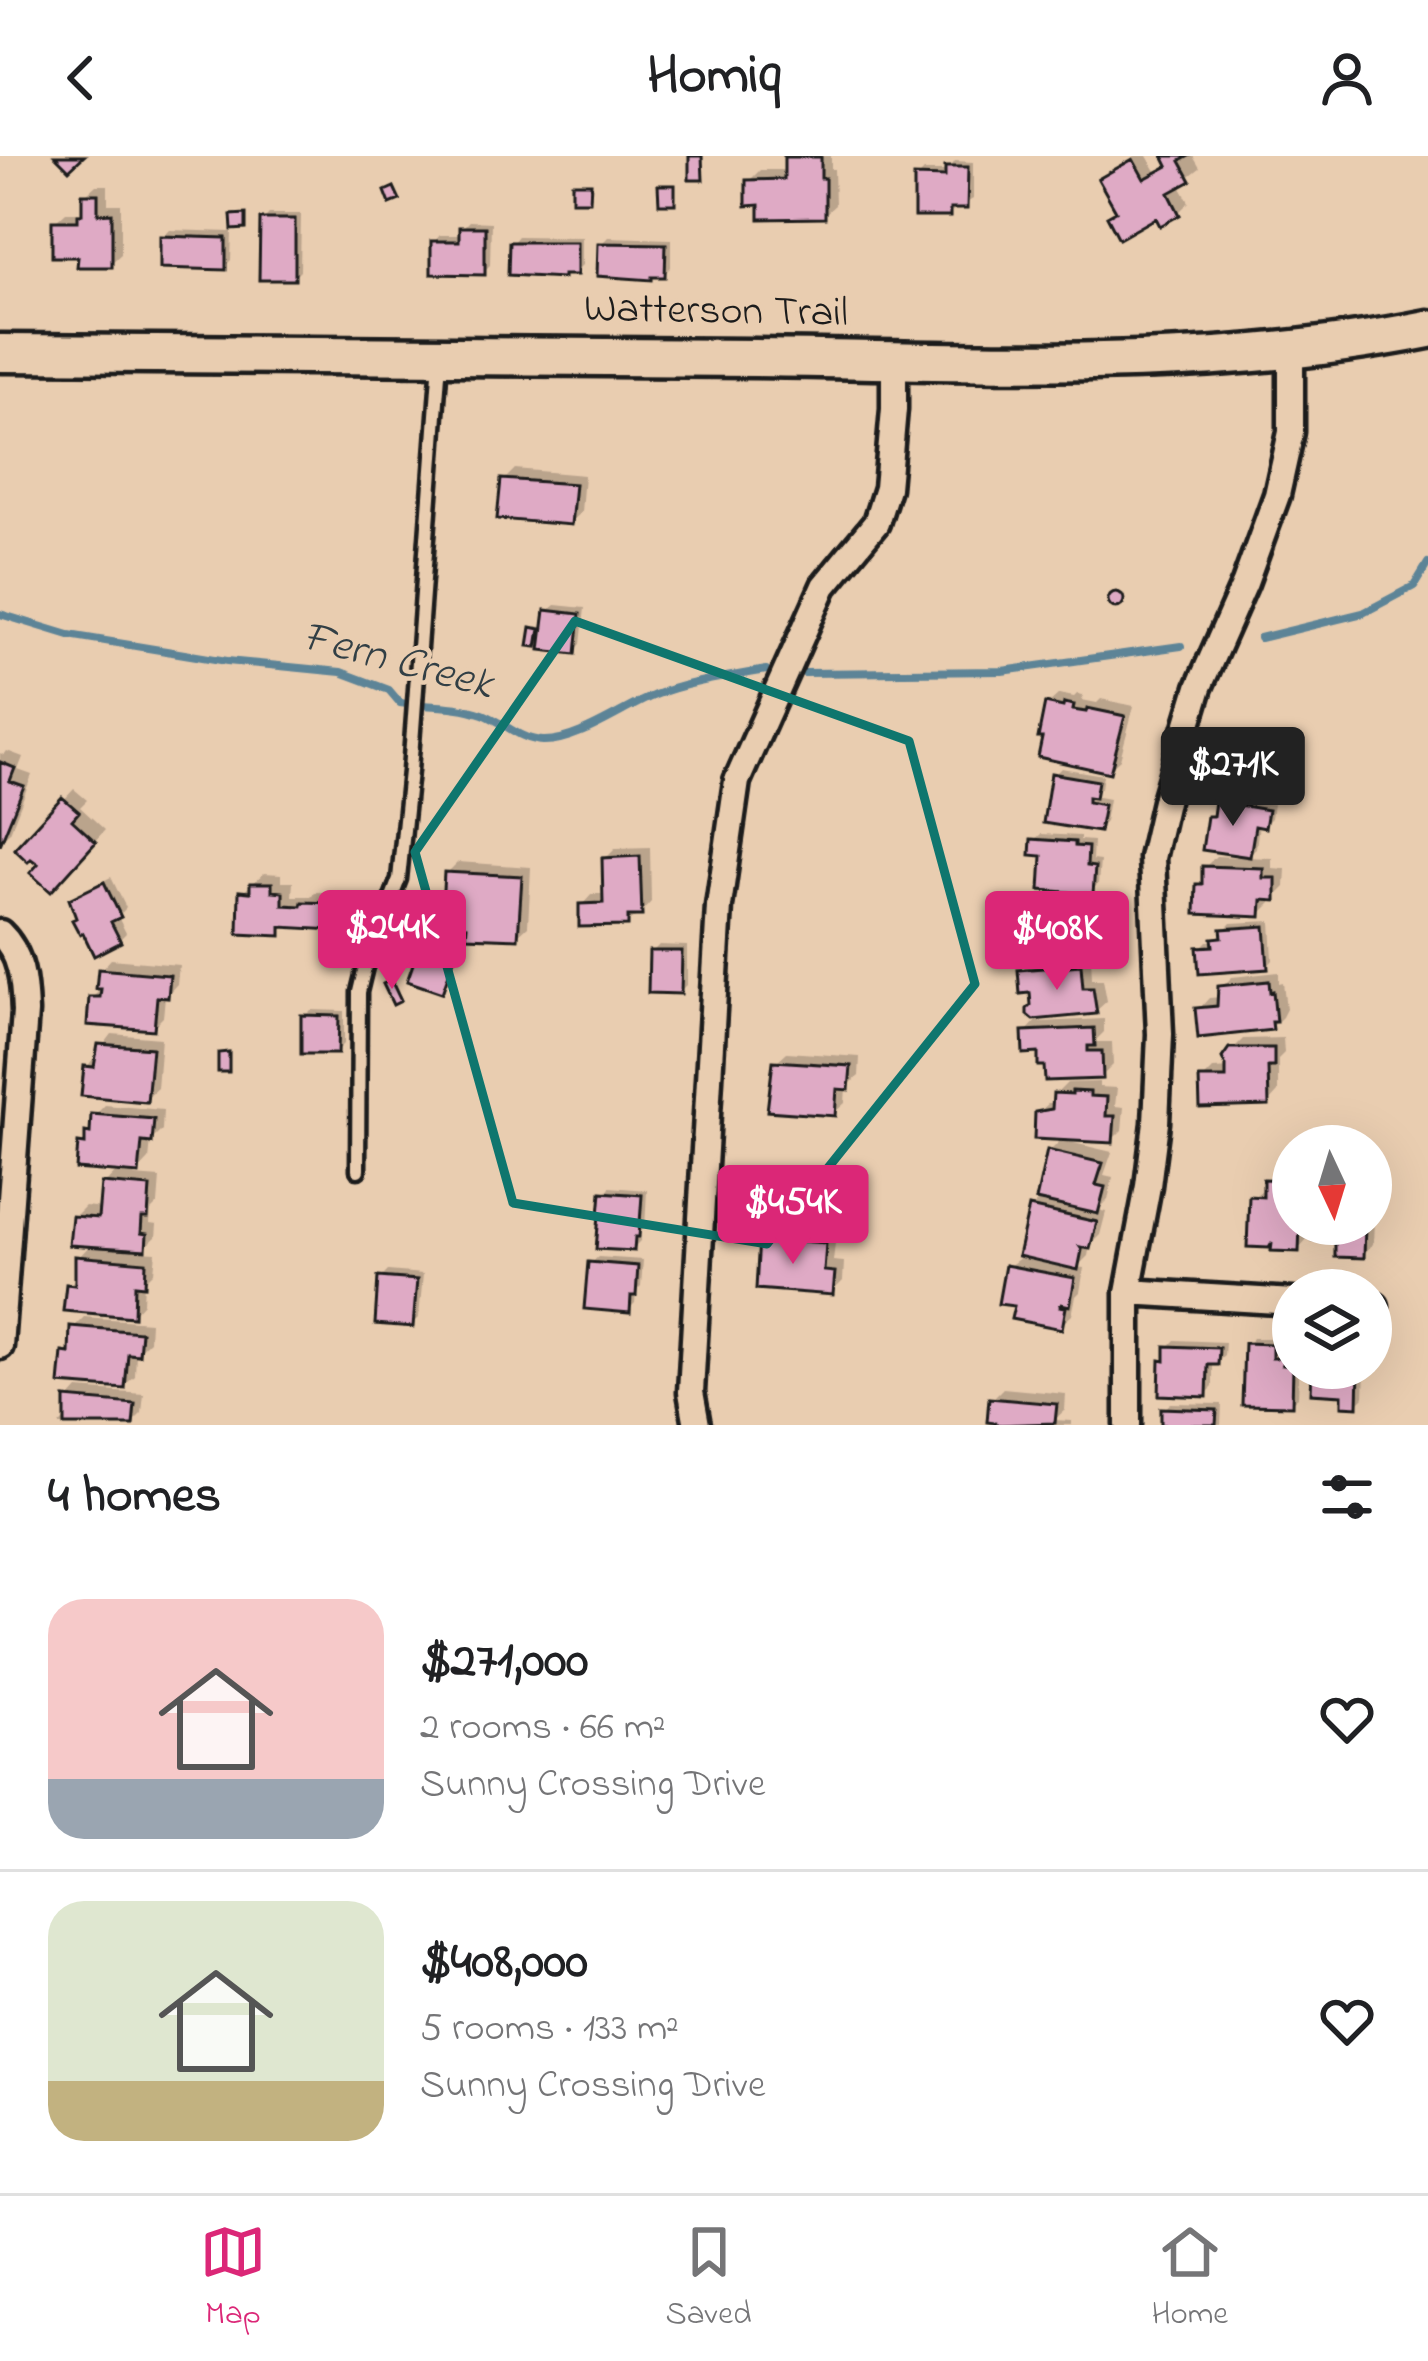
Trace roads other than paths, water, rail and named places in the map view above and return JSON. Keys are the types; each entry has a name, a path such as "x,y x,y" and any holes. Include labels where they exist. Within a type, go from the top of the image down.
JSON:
{"main road":[{"name":"Watterson Trail","path":"0,353 441,353 1115,363 1291,352 1428,329"}],"street":[{"path":"1128,1425 1128,1292 1156,1123 1160,1034 1152,858 1199,687 1277,495 1292,432 1291,352"},
{"path":"697,1425 691,1391 719,906 737,781 824,586 876,523 890,466 894,360"},
{"path":"0,933 20,962 25,1012 3,1254 0,1346"},
{"path":"1128,1292 1272,1301"}],"lane":[{"path":"358,1170 358,992 399,879 441,353"}],"waterway":[{"name":"Fern Creek","path":"1260,638 1363,613 1414,586 1428,563"},
{"name":"Fern Creek","path":"0,614 69,635 227,661 341,672 389,690 400,703 473,711 543,741 585,730 668,690 766,670"},
{"name":"Fern Creek","path":"804,673 1002,671 1181,646"}]}
